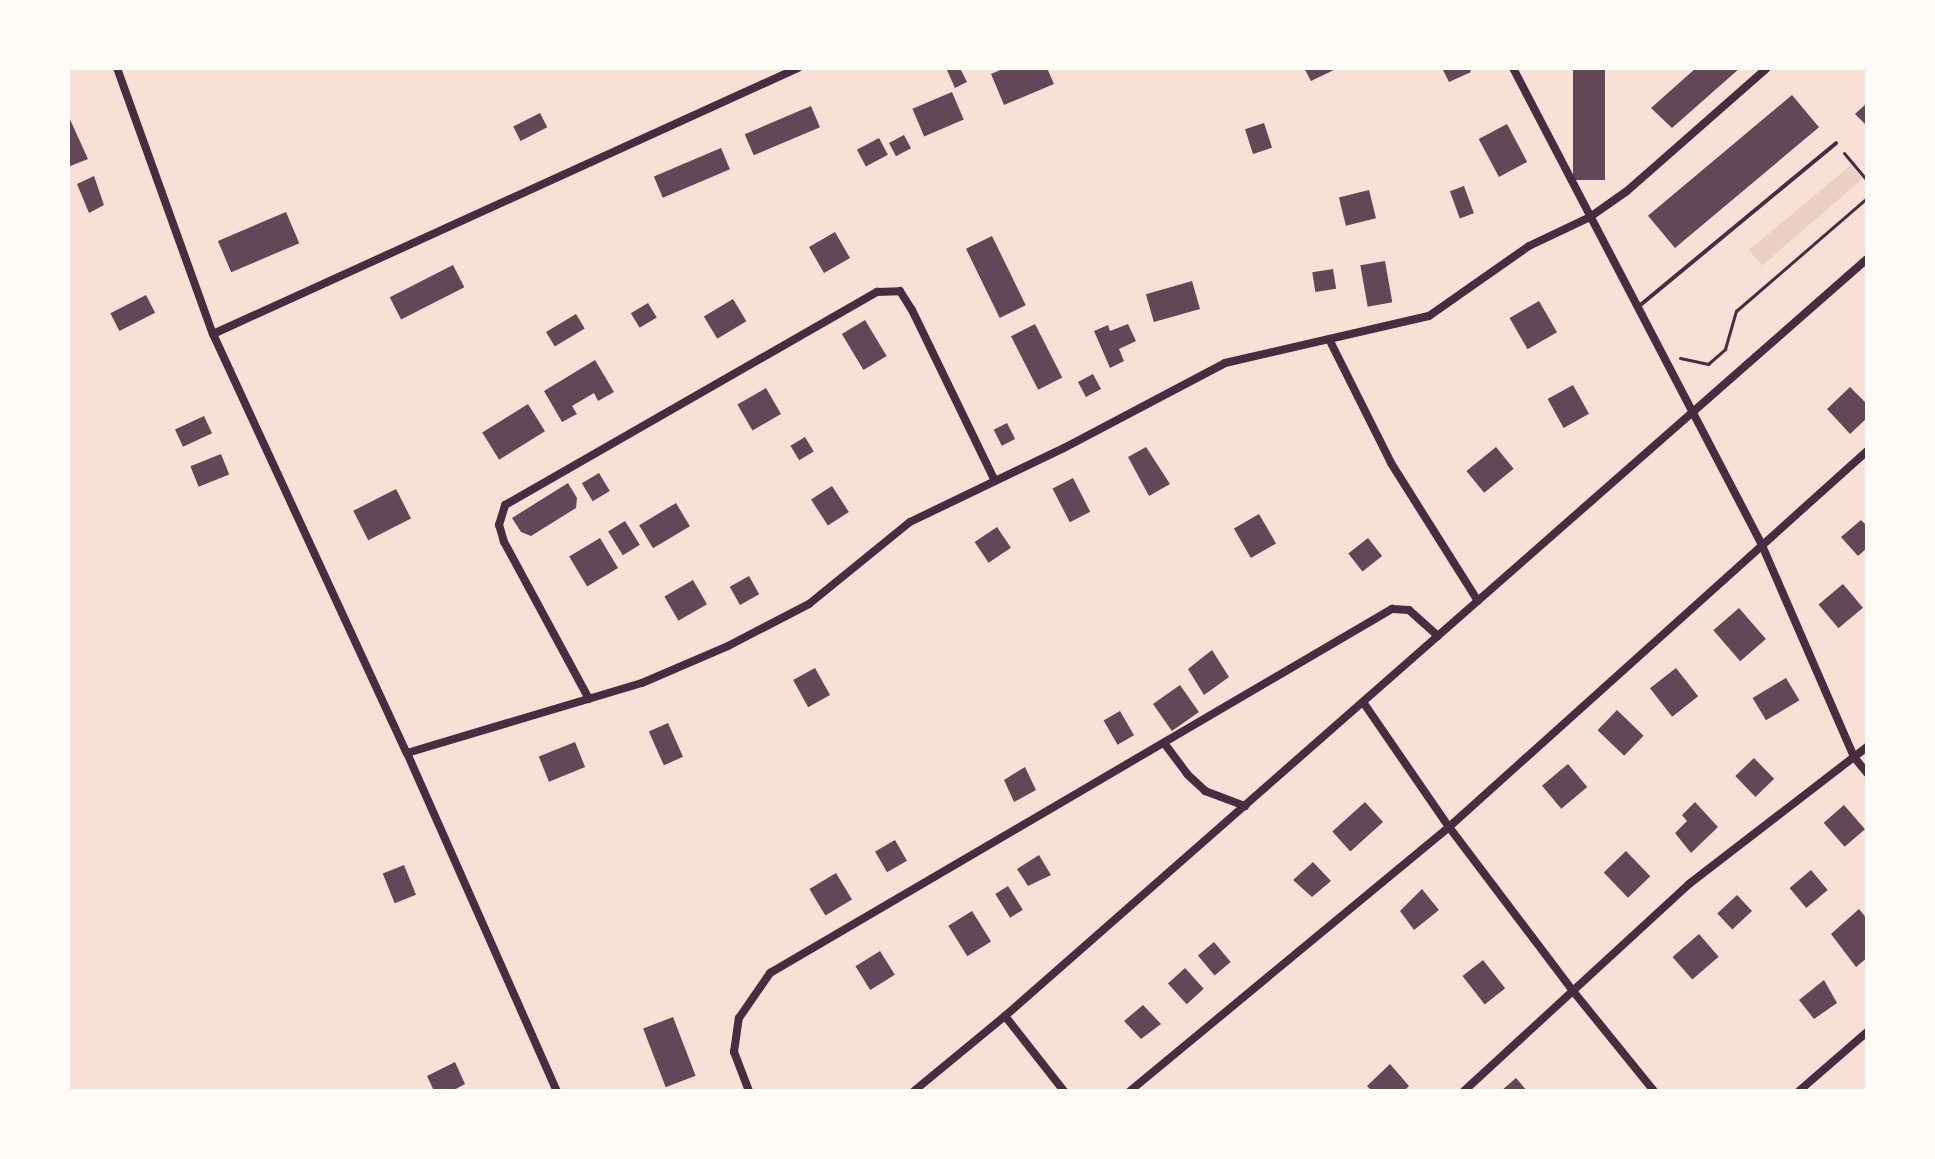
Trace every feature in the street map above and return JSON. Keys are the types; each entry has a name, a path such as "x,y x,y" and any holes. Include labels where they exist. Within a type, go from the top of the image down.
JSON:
{"street":[{"path":"117,68 213,334 407,753 557,1091"},
{"path":"213,334 798,68"},
{"path":"1513,68 1761,543 1854,757 1867,773"},
{"path":"407,753 642,683 699,658 809,604 910,522 1225,363 1429,316 1529,246 1590,217 1627,191 1767,68"},
{"path":"914,1091 1005,1016 1867,259"},
{"path":"589,699 504,542 499,525 505,505 877,292 900,291 912,310 995,481"},
{"path":"1329,339 1391,463 1478,601"},
{"path":"1130,1091 1449,827 1761,543 1867,451"},
{"path":"749,1091 734,1052 739,1018 770,973 1392,609 1409,610 1438,636"},
{"path":"1363,702 1449,827 1573,991 1654,1091"},
{"path":"1164,743 1187,774 1205,791 1245,806"},
{"path":"1464,1091 1689,884 1867,747"},
{"path":"1005,1016 1064,1091"},
{"path":"1799,1091 1867,1032"}],"lane":[{"path":"1638,307 1836,143"}],"path":[{"path":"1836,143 1867,180"},
{"path":"1668,363 1679,358 1708,364 1725,349 1736,311 1867,198"}],"shaded area":[{"path":"1851,165 1862,179 1762,266 1749,250"}],"building":[{"path":"946,68 960,68 967,82 955,88"},
{"path":"1005,68 1047,68 1054,84 1004,105 991,74"},
{"path":"1304,68 1338,68 1311,81"},
{"path":"1442,68 1469,68 1471,72 1449,82"},
{"path":"1573,68 1605,68 1605,180 1573,180"},
{"path":"1696,68 1740,68 1672,128 1651,108"},
{"path":"952,92 964,120 924,136 912,109"},
{"path":"1792,95 1819,127 1675,248 1648,216"},
{"path":"1867,103 1867,126 1855,114"},
{"path":"811,106 820,127 754,155 745,134"},
{"path":"540,113 547,127 521,141 513,127"},
{"path":"68,115 88,159 68,167"},
{"path":"1264,123 1272,148 1253,154 1245,129"},
{"path":"1507,124 1527,162 1499,177 1479,139"},
{"path":"904,135 911,148 896,156 889,143"},
{"path":"879,138 888,155 866,167 857,150"},
{"path":"721,148 730,169 663,198 654,177"},
{"path":"94,176 104,205 89,213 77,184"},
{"path":"1464,186 1474,213 1460,218 1450,191"},
{"path":"1369,190 1376,218 1346,226 1339,197"},
{"path":"286,212 299,243 231,272 218,241"},
{"path":"835,232 850,258 824,273 809,247"},
{"path":"992,236 1026,305 1000,318 966,249"},
{"path":"1385,261 1392,302 1368,307 1360,265"},
{"path":"453,265 464,287 401,320 390,297"},
{"path":"1333,269 1336,289 1315,292 1312,272"},
{"path":"1192,281 1200,309 1154,322 1146,294"},
{"path":"146,295 155,313 119,331 110,313"},
{"path":"733,299 746,321 717,339 704,317"},
{"path":"1539,301 1557,332 1528,349 1510,318"},
{"path":"648,303 657,318 640,328 631,313"},
{"path":"576,314 585,329 555,347 546,332"},
{"path":"865,320 887,356 863,370 842,334"},
{"path":"1035,324 1062,377 1038,390 1011,336"},
{"path":"1128,324 1136,341 1119,349 1124,361 1110,368 1094,331 1108,325 1110,331"},
{"path":"595,360 614,392 598,401 594,393 572,406 577,414 562,422 544,391"},
{"path":"1093,374 1101,389 1086,397 1078,382"},
{"path":"1573,385 1589,414 1564,428 1548,399"},
{"path":"1850,387 1867,404 1867,418 1850,434 1827,409"},
{"path":"766,388 781,414 752,430 737,405"},
{"path":"528,404 545,431 499,460 482,433"},
{"path":"204,416 212,433 183,447 175,430"},
{"path":"1007,423 1015,439 1002,446 994,430"},
{"path":"805,437 814,452 799,460 790,446"},
{"path":"1146,447 1170,484 1149,496 1128,457"},
{"path":"1496,447 1514,469 1484,493 1466,471"},
{"path":"221,454 229,474 199,487 190,466"},
{"path":"599,473 610,491 593,501 582,483"},
{"path":"1073,478 1090,512 1070,522 1053,488"},
{"path":"568,483 577,498 576,508 531,536 521,532 512,518"},
{"path":"832,486 849,512 828,526 811,500"},
{"path":"396,489 411,518 368,540 353,511"},
{"path":"676,503 690,526 653,548 639,525"},
{"path":"1259,514 1276,543 1251,558 1234,528"},
{"path":"1861,520 1867,526 1867,548 1858,556 1841,537"},
{"path":"625,521 640,545 623,555 608,532"},
{"path":"997,527 1011,548 989,563 975,542"},
{"path":"600,538 618,568 587,587 569,557"},
{"path":"1368,538 1382,556 1362,572 1348,553"},
{"path":"749,576 759,594 740,605 730,587"},
{"path":"693,580 707,604 678,621 664,596"},
{"path":"1843,584 1863,608 1838,628 1818,605"},
{"path":"1739,608 1766,639 1740,661 1713,630"},
{"path":"1212,650 1229,677 1204,695 1188,669"},
{"path":"815,668 830,695 808,707 793,680"},
{"path":"1676,668 1698,696 1672,717 1650,688"},
{"path":"1786,678 1799,700 1766,720 1753,698"},
{"path":"1180,685 1199,712 1172,731 1153,704"},
{"path":"1617,710 1644,736 1624,756 1598,730"},
{"path":"1120,711 1134,735 1118,745 1104,720"},
{"path":"668,723 683,757 664,765 649,732"},
{"path":"575,742 585,767 549,782 539,757"},
{"path":"1754,758 1774,779 1755,797 1735,776"},
{"path":"1568,764 1587,787 1561,809 1542,786"},
{"path":"1025,767 1036,790 1014,802 1004,780"},
{"path":"1365,802 1383,822 1350,852 1332,831"},
{"path":"1695,802 1718,827 1691,853 1675,833 1687,821 1682,815"},
{"path":"1844,805 1865,829 1845,847 1824,823"},
{"path":"895,840 907,861 887,872 875,852"},
{"path":"1626,851 1650,876 1628,898 1604,873"},
{"path":"1039,855 1051,875 1028,886 1017,869"},
{"path":"1313,862 1331,881 1312,897 1293,880"},
{"path":"404,865 416,895 395,903 383,874"},
{"path":"1811,870 1828,890 1806,908 1790,888"},
{"path":"836,873 852,900 825,916 809,889"},
{"path":"1008,886 1023,910 1010,918 995,894"},
{"path":"1422,889 1439,910 1414,930 1400,911"},
{"path":"1737,895 1752,911 1732,930 1717,913"},
{"path":"1859,909 1867,919 1867,958 1856,967 1831,934"},
{"path":"972,911 991,942 967,956 948,926"},
{"path":"1699,934 1719,957 1692,980 1673,957"},
{"path":"1214,942 1231,962 1215,975 1198,955"},
{"path":"880,951 895,975 870,990 855,966"},
{"path":"1483,960 1505,988 1485,1004 1463,976"},
{"path":"1185,968 1204,989 1187,1004 1168,983"},
{"path":"1824,980 1837,1003 1814,1019 1799,1000"},
{"path":"1143,1005 1161,1024 1141,1039 1124,1021"},
{"path":"673,1017 696,1076 666,1087 643,1028"},
{"path":"455,1062 465,1084 452,1091 434,1091 427,1076"},
{"path":"1390,1064 1409,1086 1404,1091 1372,1091 1367,1086"},
{"path":"1516,1078 1527,1091 1501,1091"}]}
